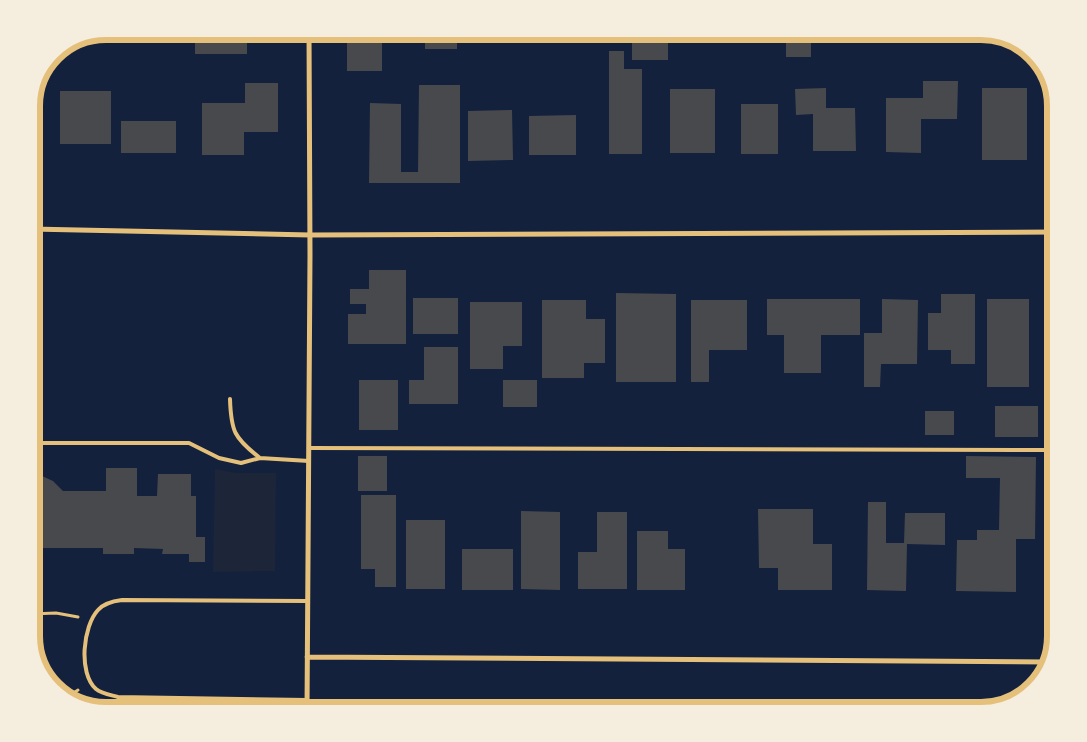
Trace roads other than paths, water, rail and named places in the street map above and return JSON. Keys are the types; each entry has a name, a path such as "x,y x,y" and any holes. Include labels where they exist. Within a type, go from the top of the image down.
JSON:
{"street":[{"path":"307,700 310,40"},
{"path":"40,229 310,236 1047,232"},
{"path":"307,657 1042,662"}],"lane":[{"path":"230,398 230,420 234,432 244,446 260,458"},
{"path":"40,443 189,443 219,458 241,463 260,458 308,461"},
{"path":"308,448 1047,450"},
{"path":"307,601 122,600 111,602 99,608 91,619 86,632 85,668 96,689 118,697 307,700"}]}
